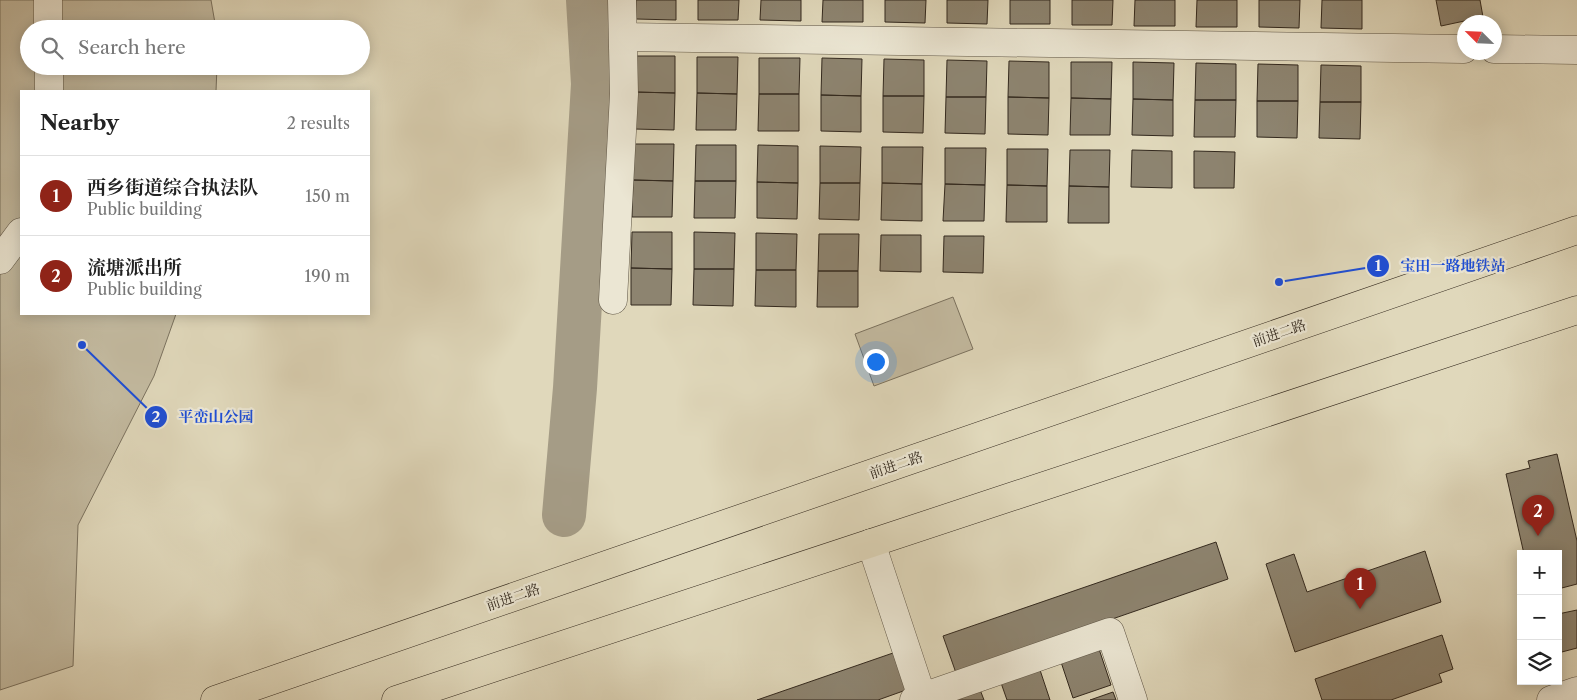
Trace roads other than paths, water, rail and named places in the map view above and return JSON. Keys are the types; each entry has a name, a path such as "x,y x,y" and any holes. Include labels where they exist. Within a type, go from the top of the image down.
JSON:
{"main road":[{"name":"前进二路","path":"214,700 1577,230"},
{"path":"396,700 1577,310"}],"street":[{"path":"48,0 48,20"},
{"path":"613,300 624,94 622,0"},
{"path":"623,37 1457,48"},
{"path":"1502,49 1577,50"},
{"path":"48,75 49,90"},
{"path":"0,260 20,233"},
{"path":"871,543 920,699 1110,632 1133,700"},
{"path":"1551,700 1577,691"}],"waterway":[{"path":"564,515 575,388 593,84 588,0"}],"place":[{"name":"宝田一路地铁站","path":"1279,282"},
{"name":"平峦山公园","path":"82,345"},
{"name":"流塘派出所","path":"1538,536"},
{"name":"西乡街道综合执法队","path":"1360,609"}]}
